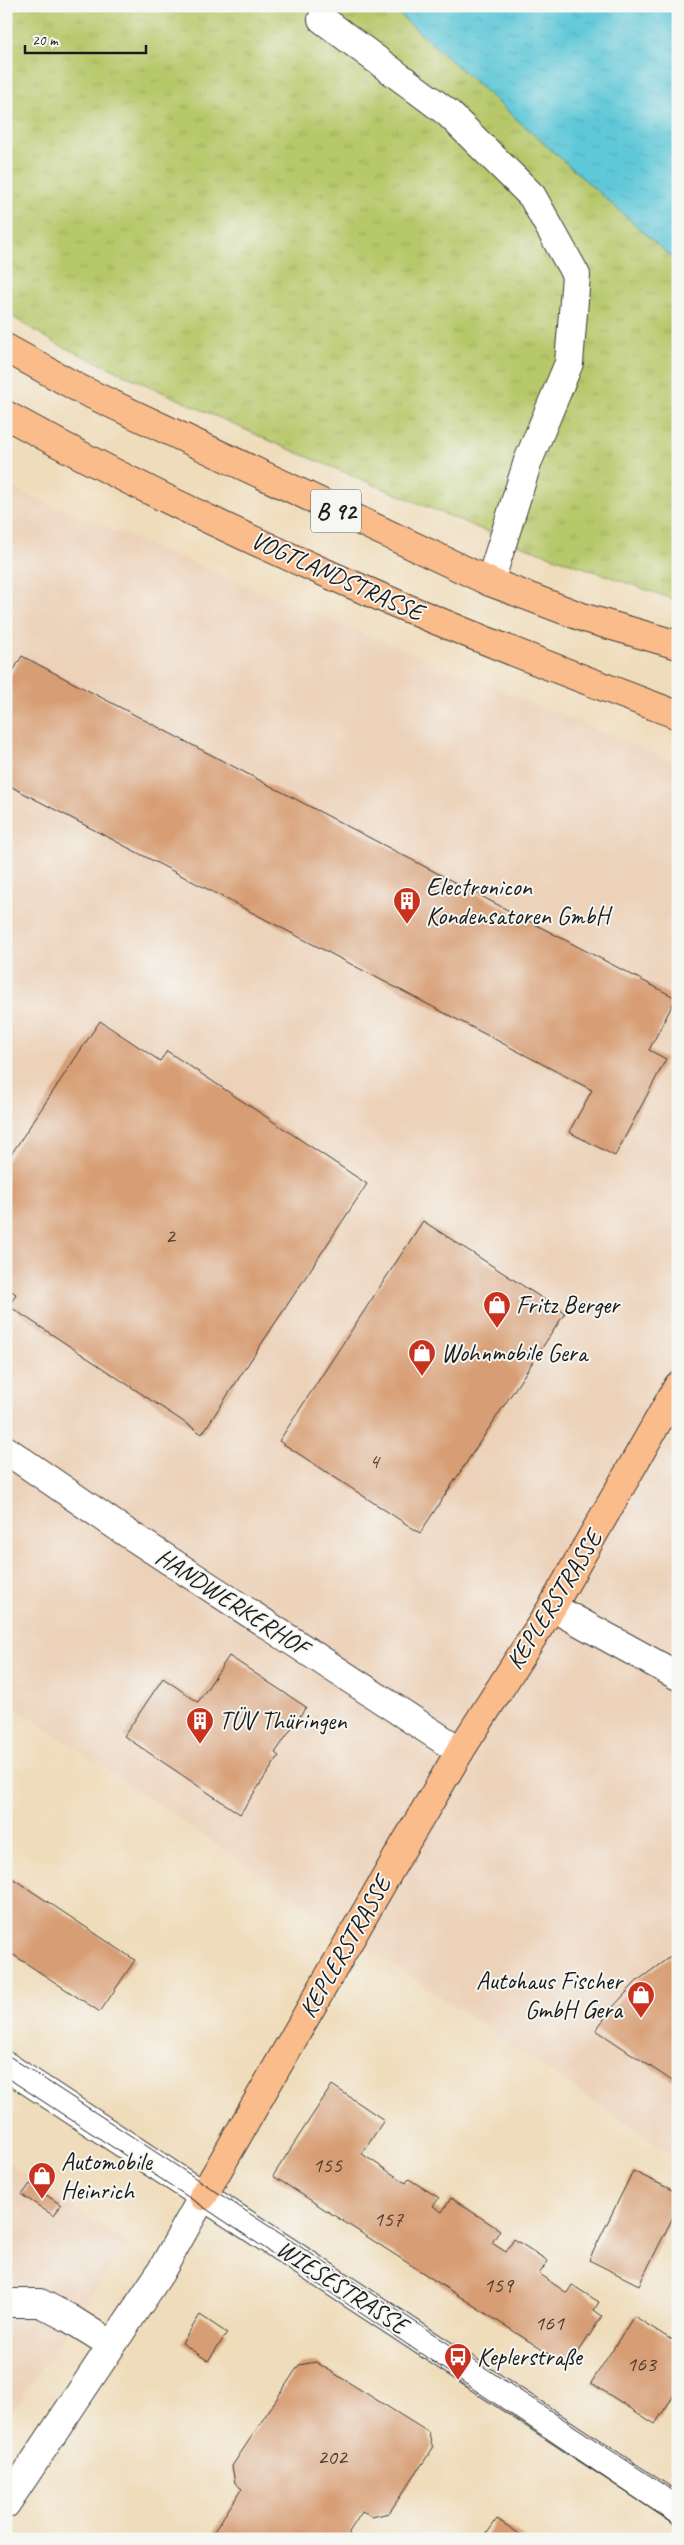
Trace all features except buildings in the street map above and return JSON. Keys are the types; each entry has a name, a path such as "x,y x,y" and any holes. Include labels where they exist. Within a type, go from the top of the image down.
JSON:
{"main road":[{"name":"B 92","path":"6,348 89,394 490,582 585,618 678,645"},
{"name":"VOGTLANDSTRASSE","path":"6,415 70,450 269,547 463,632 678,716"},
{"name":"KEPLERSTRASSE","path":"203,2196 460,1751 552,1607 678,1386"}],"street":[{"path":"322,18 448,113 532,196 576,276 569,363 528,461 490,582"},
{"name":"HANDWERKERHOF","path":"6,1450 118,1528 460,1751"},
{"path":"552,1607 678,1676"},
{"name":"WIESESTRASSE","path":"6,2066 678,2509"},
{"name":"KEPLERSTRASSE","path":"6,2504 160,2273 203,2196"},
{"path":"6,2303 40,2303 112,2345"}],"shaded area":[{"path":"6,486 678,763 678,2159 6,1701"},
{"path":"6,2161 126,2244 6,2421"}],"green space":[{"path":"6,6 390,6 678,263 678,601 514,543 279,445 57,344 6,313"}],"water":[{"path":"390,6 678,6 678,263"}],"tram line":[{"path":"6,2054 678,2494"},
{"path":"6,2077 199,2204 678,2527"}],"place":[{"name":"Electronicon Kondensatoren GmbH","path":"407,925"},
{"name":"Fritz Berger","path":"497,1329"},
{"name":"Wohnmobile Gera","path":"422,1377"},
{"name":"TÜV Thüringen","path":"200,1745"},
{"name":"Autohaus Fischer GmbH Gera","path":"641,2019"},
{"name":"Automobile Heinrich","path":"42,2200"},
{"name":"Keplerstraße","path":"458,2381"}]}
